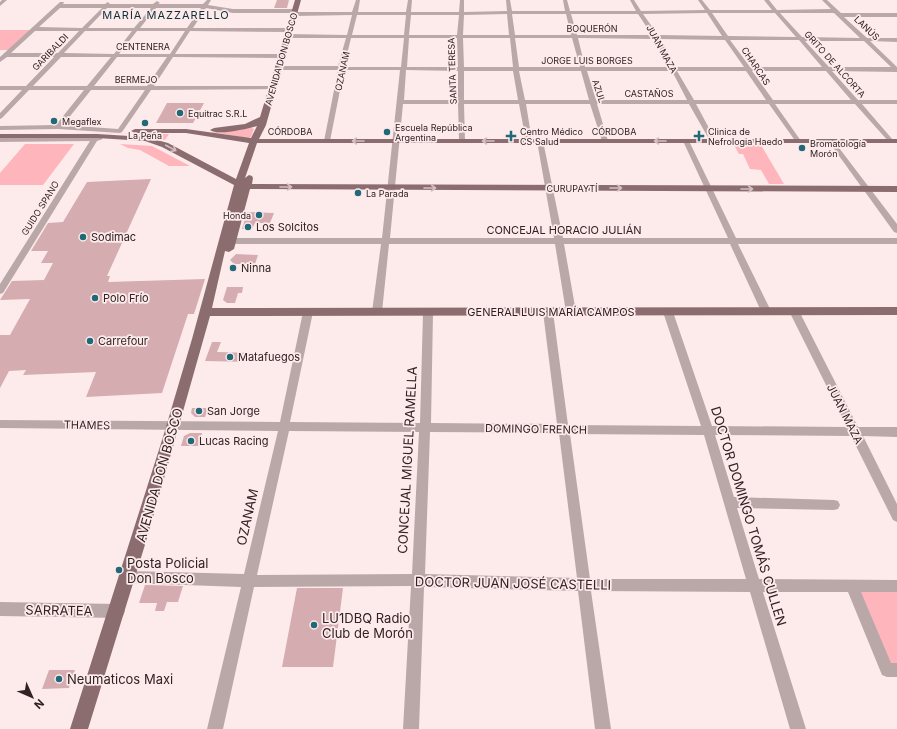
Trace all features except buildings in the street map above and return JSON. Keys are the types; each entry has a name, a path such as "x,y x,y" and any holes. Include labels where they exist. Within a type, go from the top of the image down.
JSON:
{"main road":[{"name":"AVENIDA DON BOSCO","path":"79,729 129,577 206,312 215,269 264,118 287,33 298,0"},
{"path":"0,131 120,134 186,131 242,128 254,124 264,118"},
{"name":"CÓRDOBA","path":"186,131 255,142 894,140"},
{"path":"0,136 96,138 120,134 159,142 243,185"},
{"name":"AVENIDA DON BOSCO","path":"206,312 222,274 243,185"},
{"name":"CURUPAYTÍ","path":"243,185 391,188 897,189"},
{"name":"GENERAL LUIS MARÍA CAMPOS","path":"206,312 428,313 897,311"}],"street":[{"path":"0,4 5,0"},
{"path":"0,60 65,0"},
{"name":"GARIBALDI","path":"0,117 112,0"},
{"path":"58,127 160,0"},
{"path":"0,128 58,127 120,134 209,0"},
{"name":"OZANAM","path":"327,141 341,68 358,0"},
{"path":"377,312 397,141 408,36 410,0"},
{"name":"SANTA TERESA","path":"462,0 460,36 462,141"},
{"path":"508,0 511,13 516,69 529,141"},
{"name":"AZUL","path":"565,0 583,70 605,141"},
{"name":"JUAN MAZA","path":"632,0 656,37 713,141"},
{"name":"CHARCAS","path":"700,0 798,141"},
{"name":"GRITO DE ALCORTA","path":"766,0 826,69 894,140"},
{"name":"LANÚS","path":"824,0 896,69"},
{"path":"58,6 205,6 233,11 355,13 775,11 897,15"},
{"name":"BOQUERÓN","path":"34,29 189,30 349,36 656,37 897,40"},
{"name":"CENTENERA","path":"6,55 281,56"},
{"name":"JORGE LUIS BORGES","path":"278,68 583,70 896,69"},
{"name":"BERMEJO","path":"0,88 272,88"},
{"name":"CASTAÑOS","path":"401,102 897,102"},
{"path":"0,140 96,138"},
{"name":"GUIDO SPANO","path":"0,291 96,138"},
{"path":"540,141 550,188 571,312"},
{"path":"686,141 766,311"},
{"path":"831,141 897,230"},
{"name":"CONCEJAL HORACIO JULIÁN","path":"231,241 897,241"},
{"name":"JUAN MAZA","path":"794,311 897,516"},
{"name":"OZANAM","path":"215,729 284,427 308,312"},
{"path":"548,312 562,430 603,729"},
{"name":"DOCTOR DOMINGO TOMÁS CULLEN","path":"668,312 708,430 798,729"},
{"name":"CONCEJAL MIGUEL RAMELLA","path":"410,729 425,428 428,313"},
{"name":"THAMES","path":"0,424 174,425"},
{"name":"DOMINGO FRENCH","path":"174,425 562,430 897,432"},
{"path":"730,502 834,504"},
{"name":"DOCTOR JUAN JOSÉ CASTELLI","path":"129,577 248,580 417,580 584,585 897,586"},
{"path":"851,585 887,670 897,670"},
{"name":"SARRATEA","path":"0,609 118,611"}],"shaded area":[{"path":"0,30 30,30 9,50 0,50"},
{"path":"254,129 251,137 248,138 211,132"},
{"path":"0,133 169,134 165,140 136,134"},
{"path":"25,144 74,144 43,185 0,185 0,173"},
{"path":"120,144 152,146 190,166 169,166 140,150 128,148"},
{"path":"734,145 761,145 784,184 769,184 761,170 750,169 743,154 739,154"},
{"path":"860,591 897,592 897,664 890,664"}],"place":[{"name":"Equitrac S.R.L","path":"180,113"},
{"name":"Megaflex","path":"54,121"},
{"name":"La Peña","path":"145,123"},
{"name":"Escuela República Argentina","path":"387,132"},
{"name":"Centro Médico CS Salud","path":"511,136"},
{"name":"Clinica de Nefrologia Haedo","path":"699,136"},
{"name":"Bromatología Morón","path":"802,148"},
{"name":"La Parada","path":"358,193"},
{"name":"Honda","path":"259,215"},
{"name":"Los Solcitos","path":"248,227"},
{"name":"Sodimac","path":"83,237"},
{"name":"Ninna","path":"233,268"},
{"name":"Polo Frío","path":"95,298"},
{"name":"Carrefour","path":"90,341"},
{"name":"Matafuegos","path":"230,357"},
{"name":"San Jorge","path":"199,411"},
{"name":"Lucas Racing","path":"191,441"},
{"name":"Posta Policial Don Bosco","path":"119,570"},
{"name":"LU1DBQ Radio Club de Morón","path":"314,625"},
{"name":"Neumaticos Maxi","path":"59,679"}],"district":[{"name":"MARÍA MAZZARELLO","path":"166,15"}]}
